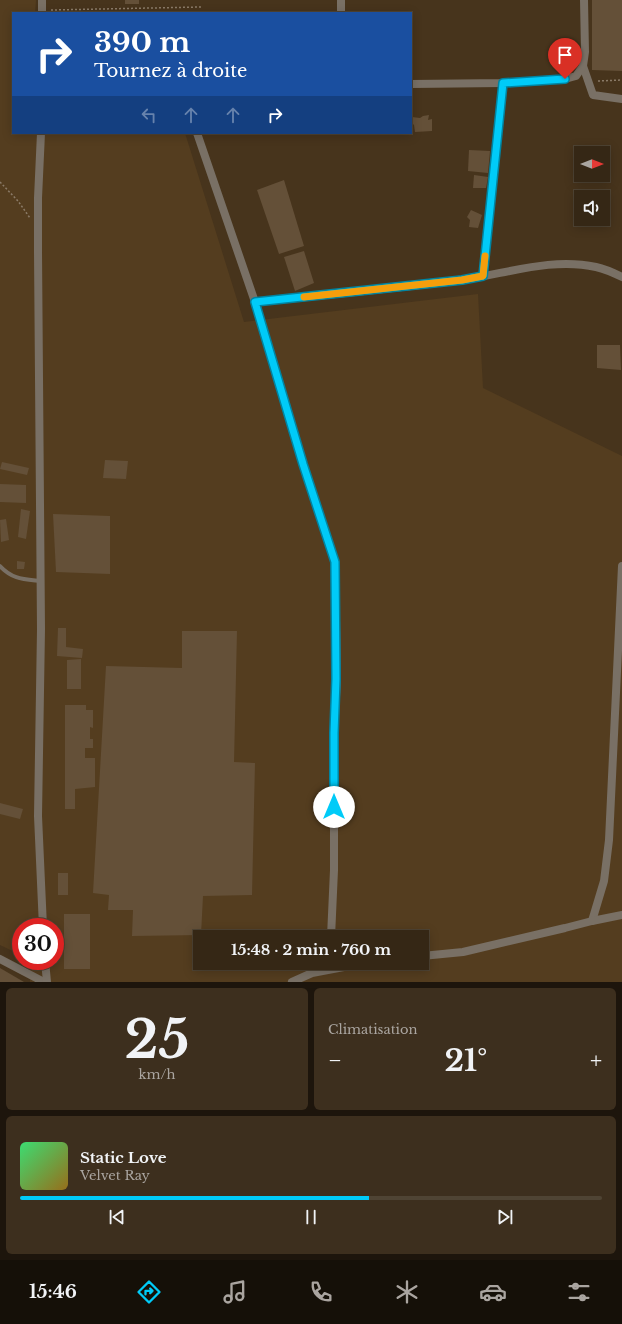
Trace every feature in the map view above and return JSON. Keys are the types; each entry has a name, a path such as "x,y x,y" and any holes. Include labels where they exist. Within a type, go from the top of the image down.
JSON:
{"street":[{"path":"42,0 42,12"},
{"path":"341,0 341,12"},
{"path":"584,0 585,52 583,66 588,82 593,95 622,100"},
{"path":"412,84 503,83 565,79 576,76 583,66"},
{"path":"483,276 503,83"},
{"path":"41,134 38,198 41,629 38,816 43,918"},
{"path":"197,134 255,302 303,464 335,562 336,679 334,733 334,870 331,930"},
{"path":"255,302 462,280 524,268 557,264 576,264 597,267 622,277"},
{"path":"592,921 604,881 609,840 622,566"},
{"path":"429,955 463,952 622,915"},
{"path":"0,959 44,982"},
{"path":"46,970 47,982"},
{"path":"292,982 321,970"}],"lane":[{"path":"0,566 4,571 16,578 40,581"},
{"path":"0,573 4,571"}],"path":[{"path":"42,12 201,7"},
{"path":"588,82 622,80"},
{"path":"0,182 18,201 30,219"}],"shaded area":[{"path":"0,0 36,0 35,12 12,12 12,134 185,134 244,322 478,294 483,388 622,456 622,982 30,982 30,970 64,970 64,918 12,918 12,951 0,945"}],"building":[{"path":"125,0 139,0 139,4 125,4"},
{"path":"592,0 622,0 622,71 592,70"},
{"path":"429,115 428,120 432,119 432,131 415,132 412,117 420,118"},
{"path":"469,150 490,151 488,173 468,171"},
{"path":"474,175 488,177 486,188 473,188"},
{"path":"284,180 304,246 279,254 257,190"},
{"path":"471,210 482,215 478,228 469,227 470,220 467,217"},
{"path":"304,251 314,283 295,291 284,257"},
{"path":"597,345 620,345 621,370 597,368"},
{"path":"105,460 128,461 126,479 103,478"},
{"path":"2,462 29,468 27,475 0,469"},
{"path":"0,484 26,485 26,503 0,502"},
{"path":"21,509 30,511 26,539 18,537"},
{"path":"53,514 110,516 110,574 56,572"},
{"path":"6,519 9,540 1,542 0,520"},
{"path":"17,561 25,562 24,569 17,569"},
{"path":"58,628 66,628 66,647 83,649 82,658 57,656"},
{"path":"182,631 237,631 234,762 255,763 252,895 203,896 201,930 193,930 193,935 132,936 133,910 108,910 109,895 93,893 106,666 182,668"},
{"path":"81,659 81,689 67,689 67,660"},
{"path":"65,705 86,705 86,710 93,710 93,728 90,727 90,739 93,739 93,748 85,748 85,758 95,758 95,787 75,789 75,809 65,809"},
{"path":"0,803 23,809 20,819 0,814"},
{"path":"58,873 68,873 68,895 58,895"},
{"path":"64,914 90,914 90,969 64,969"},
{"path":"0,968 24,982 0,982"}],"slow traffic":[{"path":"304,297 462,280 483,276 485,256"}],"route":[{"path":"334,807 336,679 335,562 303,464 255,302 462,280 483,276 503,83 565,79"}]}
